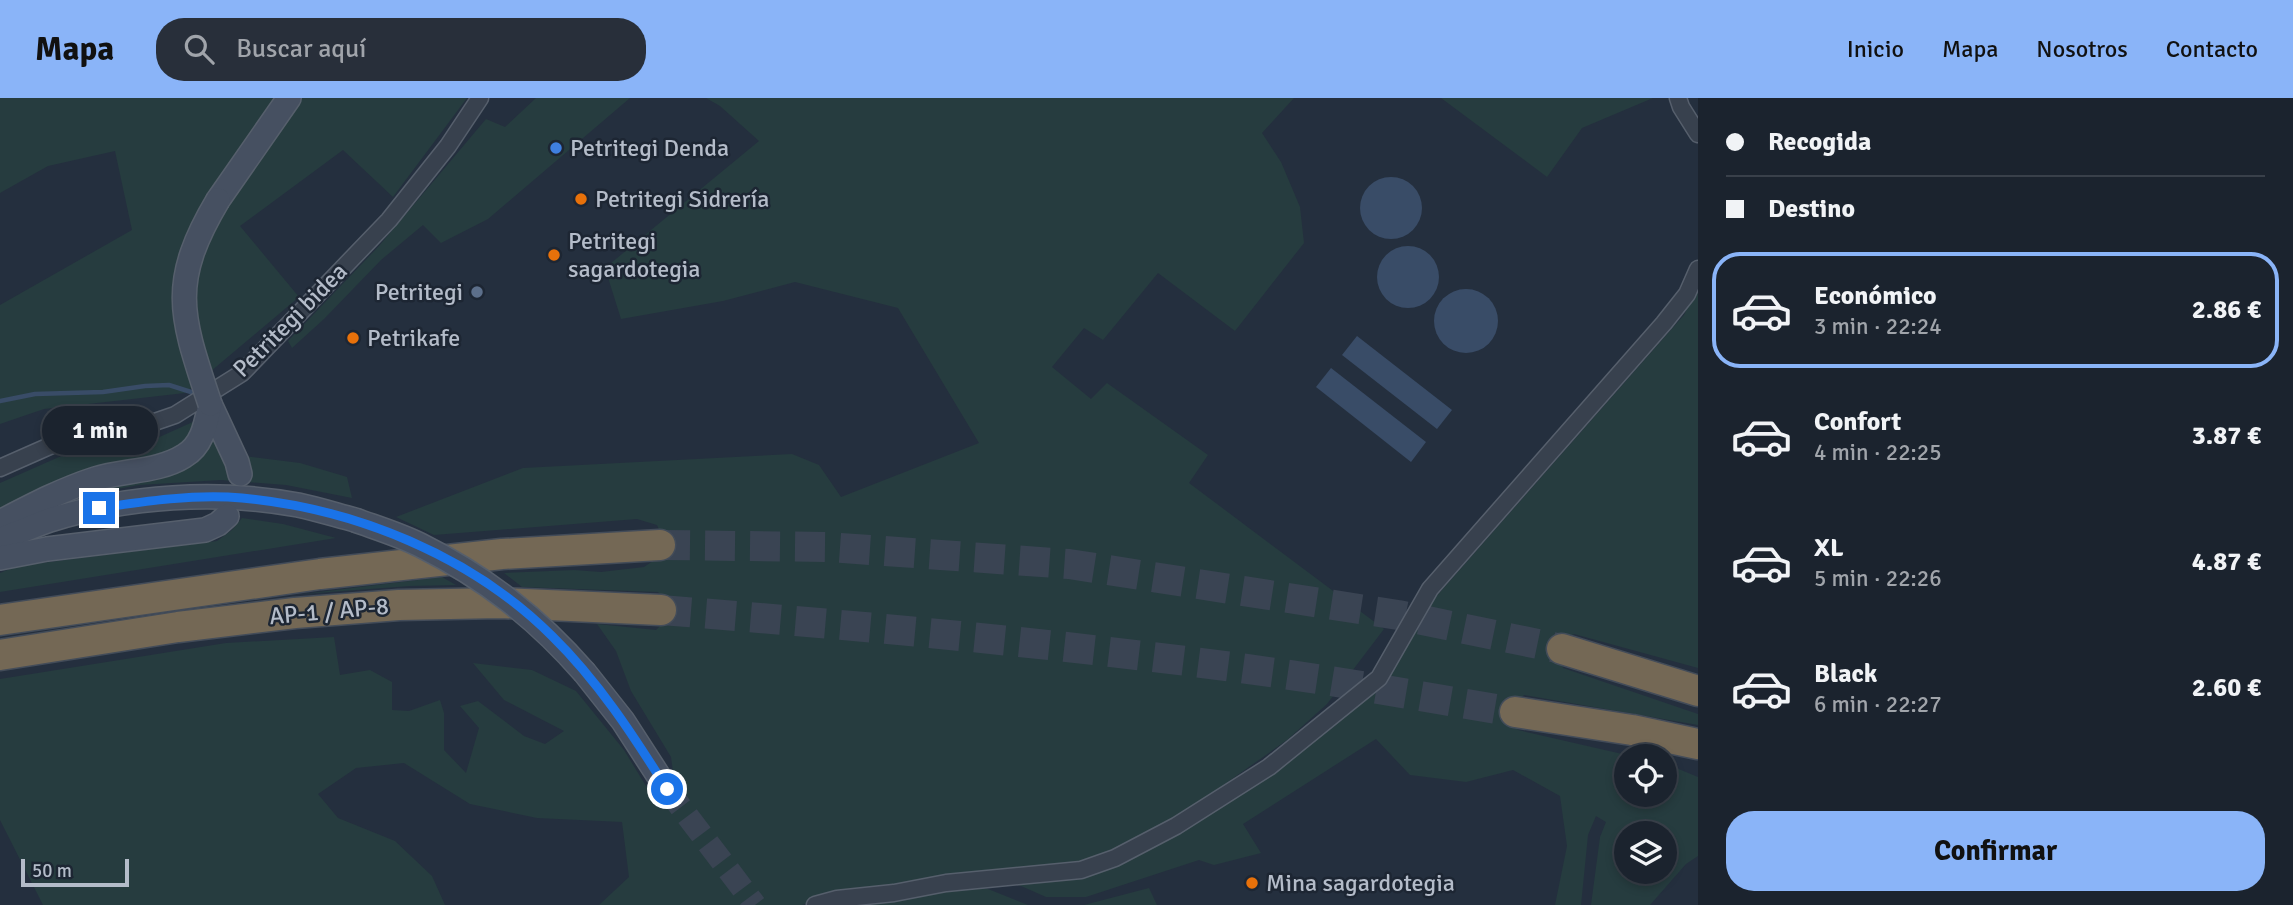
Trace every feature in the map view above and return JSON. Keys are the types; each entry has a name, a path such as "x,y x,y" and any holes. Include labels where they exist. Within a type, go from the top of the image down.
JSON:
{"highway":[{"name":"AP-1 / AP-8","path":"0,620 320,574 502,554 660,545"},
{"name":"AP-1 / AP-8","path":"0,655 295,613 399,605 499,603 662,610"},
{"path":"1562,649 1698,691"},
{"path":"1515,712 1632,730 1698,744"}],"main road":[{"path":"240,474 210,404 189,341 183,297 192,248 218,200 289,98"},
{"path":"0,522 69,488 169,463 186,456 199,443 210,404"},
{"path":"0,540 50,521 99,508 147,500 240,498 298,505 355,520 419,544 515,603 552,635 585,673 623,721 667,789"},
{"path":"0,558 47,549 205,530 227,516"}],"street":[{"name":"Petritegi bidea","path":"0,468 61,442 110,430 143,426 175,415 242,373 389,220 448,146 480,98"},
{"path":"1678,98 1697,130"},
{"path":"815,905 837,899 894,894 946,883 1082,870 1115,858 1176,826 1269,767 1379,678 1430,589 1664,323 1687,294 1698,269"}],"green space":[{"path":"0,98 467,98 393,197 343,150 240,226 299,297 185,393 44,409 0,424 0,305 132,230 115,151 48,166 0,193"},
{"path":"536,98 630,98 488,219 441,243 423,225 381,260 292,348 288,341 379,246 486,119 505,127"},
{"path":"706,98 1294,98 1262,133 1281,162 1300,207 1304,243 1235,331 1158,273 1103,340 1084,328 1052,367 1091,399 1107,383 1208,455 1189,483 1384,629 1327,704 1287,740 1191,808 1105,854 1071,864 834,895 802,905 599,905 629,877 622,822 537,818 470,804 404,763 356,768 318,794 338,818 395,841 432,876 445,905 43,905 0,820 0,679 226,643 334,637 340,675 370,670 392,682 392,710 409,711 440,700 444,713 444,750 466,773 479,728 460,706 478,701 524,736 545,744 564,731 504,700 473,663 532,670 576,691 624,750 646,786 663,792 674,779 671,757 631,691 616,651 597,624 656,630 666,620 668,602 658,592 522,587 504,573 574,570 601,572 644,567 662,555 663,538 657,525 637,519 434,535 396,517 523,468 792,454 819,465 841,497 979,443 898,308 795,282 723,301 621,319 605,268 759,141 720,106"},
{"path":"1441,98 1653,98 1582,128 1547,177"},
{"path":"1698,287 1698,668 1574,634 1556,645 1563,668 1698,714 1698,725 1524,695 1508,712 1518,730 1614,752 1614,807 1677,807 1677,768 1698,777 1698,856 1677,874 1677,821 1614,821 1614,884 1668,884 1650,905 1591,905 1600,837 1606,822 1596,816 1588,835 1581,905 1555,905 1567,846 1560,796 1513,770 1466,782 1410,775 1376,739 1243,824 1261,853 1214,865 1199,860 1086,897 1046,897 1012,882 1080,877 1192,821 1303,751 1388,679 1434,599 1684,315"},
{"path":"215,412 219,453 300,463 347,477 352,498 286,485 221,480 139,485 79,496 0,526 0,483 59,457 155,439"},
{"path":"242,518 283,524 336,538 0,592 0,573 17,566 217,541"},
{"path":"442,577 456,585 303,594"},
{"path":"970,886 988,889 1028,905 839,905"},
{"path":"1149,888 1157,905 1084,905"}],"water":[{"path":"1385,177 1397,177 1413,186 1420,196 1420,220 1413,230 1397,239 1385,239 1374,234 1365,225 1360,214 1360,202 1365,191 1374,182"},
{"path":"1408,246 1430,255 1439,277 1430,299 1408,308 1386,299 1377,277 1386,255"},
{"path":"1466,289 1478,291 1489,298 1496,309 1496,333 1489,344 1478,351 1466,353 1454,351 1443,344 1436,333 1434,321 1436,309 1443,298 1454,291"},
{"path":"1357,336 1452,410 1437,429 1342,355"},
{"path":"1331,368 1426,442 1411,462 1316,387"}],"waterway":[{"path":"0,401 35,394 103,392 145,386 169,385 191,392"}],"tunnel":[{"path":"660,545 828,547 1069,564 1398,615 1562,649"},
{"path":"661,610 889,629 1193,662 1300,676 1515,712"},
{"path":"667,789 755,905"}],"place":[{"name":"Petritegi Denda","path":"556,148"},
{"name":"Petritegi Sidrería","path":"581,199"},
{"name":"Petritegi sagardotegia","path":"554,255"},
{"name":"Petritegi","path":"477,292"},
{"name":"Petrikafe","path":"353,338"},
{"name":"Mina sagardotegia","path":"1252,883"}],"route":[{"path":"99,508 147,500 240,498 298,505 355,520 419,544 464,569 515,603 552,635 623,721 667,789"}]}
